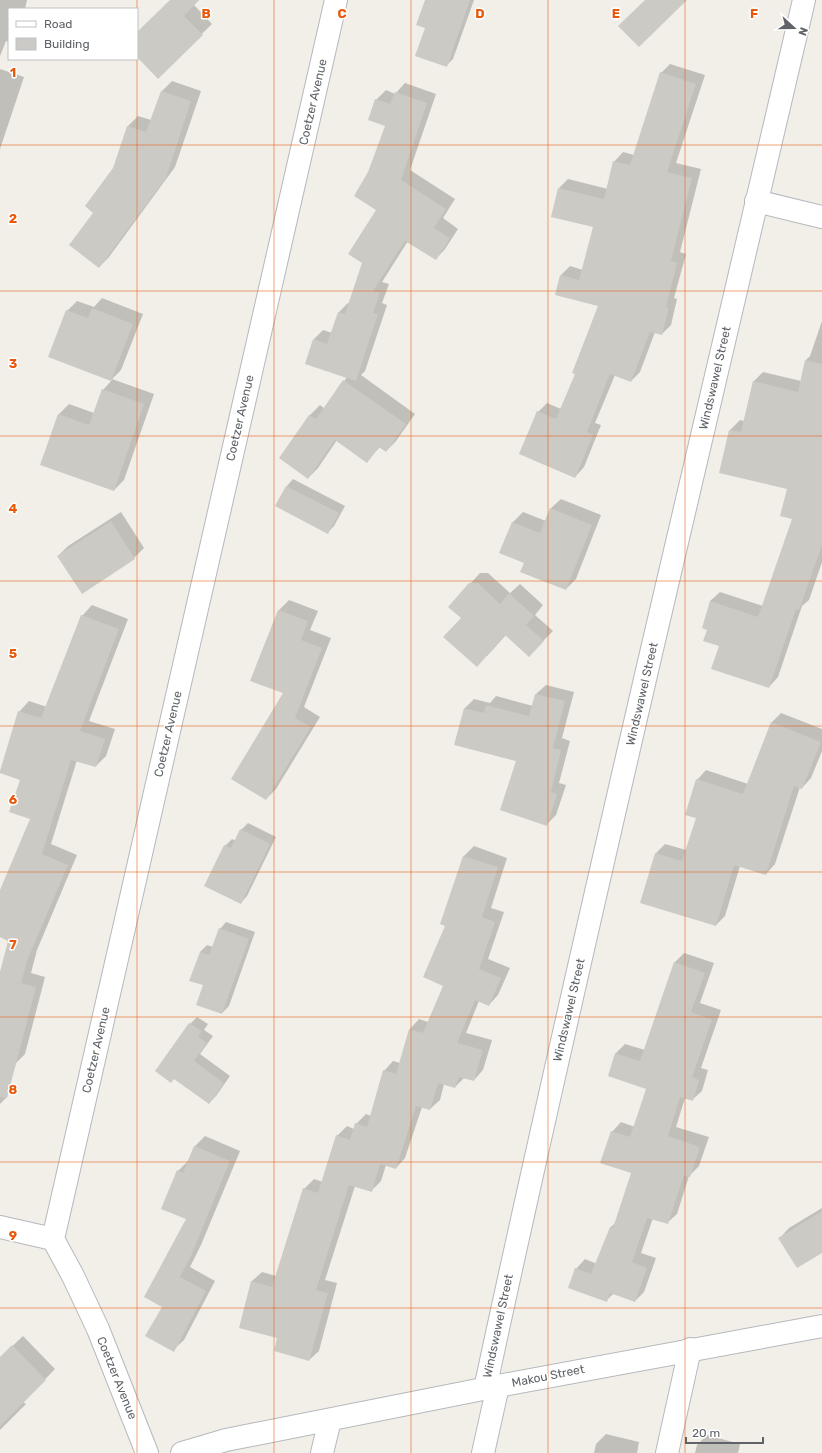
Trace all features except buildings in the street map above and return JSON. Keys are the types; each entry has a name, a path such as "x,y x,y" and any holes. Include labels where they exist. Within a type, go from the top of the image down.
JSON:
{"street":[{"name":"Coetzer Avenue","path":"147,1453 98,1329 73,1276 52,1239 336,0"},
{"name":"Windswawel Street","path":"483,1453 491,1387 532,1174 756,201 804,0"},
{"path":"756,201 822,217"},
{"path":"0,1227 52,1239"},
{"name":"Makou Street","path":"182,1453 226,1440 491,1387 690,1349 822,1326"},
{"path":"667,1453 690,1349"},
{"path":"322,1453 330,1420"}]}
